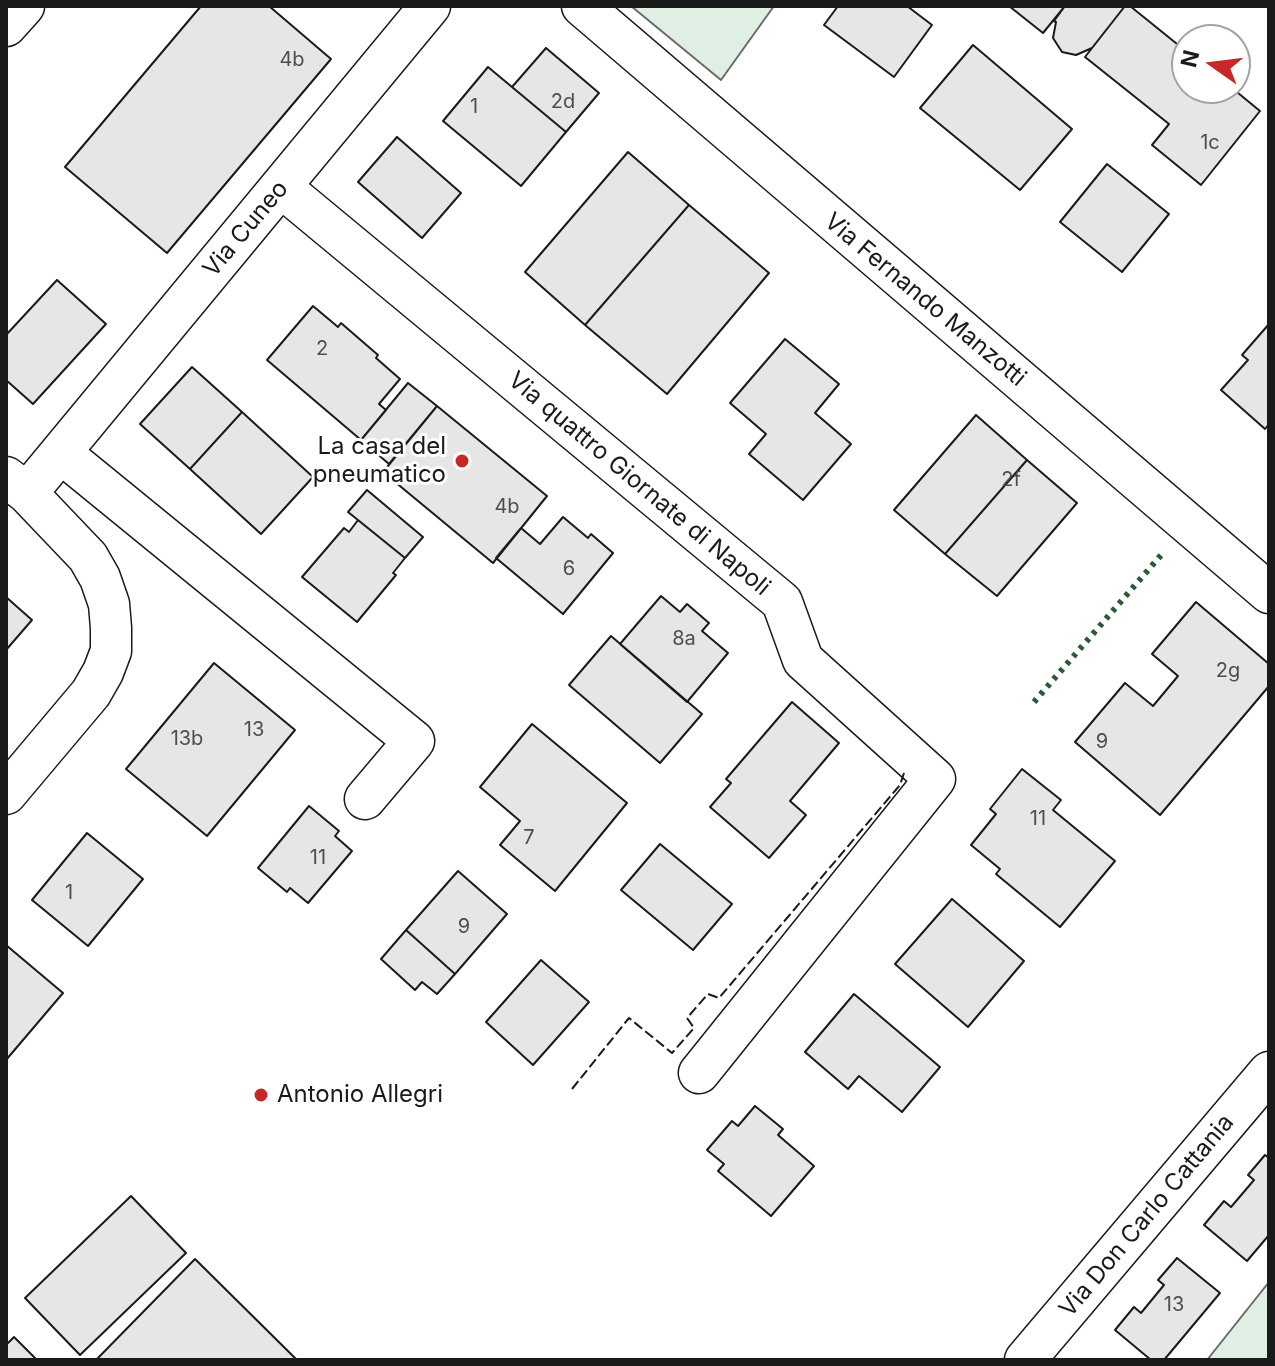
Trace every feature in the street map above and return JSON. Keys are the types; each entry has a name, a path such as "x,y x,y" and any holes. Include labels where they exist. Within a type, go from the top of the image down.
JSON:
{"street":[{"path":"6,26 24,6"},
{"name":"Via Cuneo","path":"16,485 61,453 430,6"},
{"name":"Via Fernando Manzotti","path":"582,6 1269,593"},
{"name":"Via quattro Giornate di Napoli","path":"281,187 782,602 803,660 935,779 699,1073"},
{"path":"61,453 414,741 365,799"},
{"path":"6,794 91,693 111,651 109,604 88,557 16,485"},
{"name":"Via Don Carlo Cattania","path":"1025,1360 1269,1072"}],"green space":[{"path":"631,6 774,6 721,80"},
{"path":"1269,1282 1269,1360 1207,1360"}],"building":[{"path":"201,6 269,6 331,59 167,253 65,167"},
{"path":"838,6 907,6 932,25 894,77 824,25"},
{"path":"1009,6 1065,6 1043,33"},
{"path":"1065,6 1125,6 1092,48 1076,55 1062,52 1053,38 1054,21"},
{"path":"1125,6 1130,6 1171,39 1171,104 1251,104 1260,111 1201,185 1152,145 1169,124 1085,57"},
{"path":"973,45 1072,129 1020,190 920,108"},
{"path":"546,48 599,93 566,132 512,87"},
{"path":"488,67 566,132 521,186 443,121"},
{"path":"397,137 461,193 422,238 358,182"},
{"path":"628,152 689,205 585,325 525,272"},
{"path":"1107,164 1169,214 1122,272 1060,222"},
{"path":"689,205 769,273 667,394 585,325"},
{"path":"57,280 106,324 33,404 6,380 6,335"},
{"path":"313,306 338,327 341,323 400,379 379,404 386,410 361,440 267,360"},
{"path":"1269,324 1269,424 1265,429 1221,390 1248,360 1242,355"},
{"path":"785,339 839,384 815,413 851,444 803,500 749,454 766,434 730,403"},
{"path":"192,367 242,412 190,469 140,424"},
{"path":"408,383 437,406 389,464 361,440"},
{"path":"437,406 547,496 493,563 383,472"},
{"path":"242,412 313,477 261,534 190,469"},
{"path":"976,415 1027,460 945,554 894,510"},
{"path":"1027,460 1077,503 997,596 945,554"},
{"path":"367,490 423,537 405,558 348,512"},
{"path":"563,517 588,538 591,534 613,553 563,614 496,558 521,528 540,544"},
{"path":"358,520 405,558 393,573 396,575 357,622 302,577 344,528 349,532"},
{"path":"661,596 680,612 687,604 709,623 702,631 728,653 687,702 620,644"},
{"path":"6,597 32,620 6,650"},
{"path":"1196,602 1269,664 1269,686 1160,815 1075,742 1125,683 1153,706 1178,676 1152,654"},
{"path":"611,636 702,714 660,763 569,685"},
{"path":"214,663 295,730 207,836 126,769"},
{"path":"792,702 839,743 790,801 806,815 769,858 710,807 731,783 726,779"},
{"path":"532,724 627,803 555,891 500,845 520,821 480,787"},
{"path":"1022,769 1061,800 1053,810 1115,861 1060,927 996,874 1000,869 971,845 996,814 990,809"},
{"path":"309,806 339,831 335,836 352,851 308,903 290,888 287,892 258,868"},
{"path":"87,833 143,879 88,946 32,900"},
{"path":"660,844 732,904 693,950 621,890"},
{"path":"458,871 507,914 455,974 406,930"},
{"path":"952,899 1024,961 968,1027 895,964"},
{"path":"406,930 455,974 437,994 422,982 415,990 381,959"},
{"path":"6,945 63,993 6,1060"},
{"path":"541,960 589,1002 533,1065 486,1022"},
{"path":"854,994 940,1067 902,1112 859,1076 848,1089 805,1052"},
{"path":"755,1106 783,1129 778,1135 814,1166 771,1216 718,1171 724,1164 707,1150 732,1121 738,1126"},
{"path":"1265,1155 1269,1158 1269,1235 1247,1261 1204,1225 1224,1201 1231,1207 1254,1180 1248,1175"},
{"path":"131,1196 186,1253 80,1355 25,1298"},
{"path":"1177,1258 1220,1293 1164,1360 1151,1360 1115,1330 1134,1307 1141,1313 1164,1285 1158,1280"},
{"path":"195,1259 297,1360 96,1360"},
{"path":"14,1337 37,1360 6,1360 6,1345"}],"hedge":[{"path":"1034,702 1162,554"}],"fence":[{"path":"572,1089 629,1018 672,1053 694,1028 687,1018 708,994 719,998 900,785 904,773"}],"place":[{"name":"La casa del pneumatico","path":"462,461"},
{"name":"Antonio Allegri","path":"261,1095"}]}
